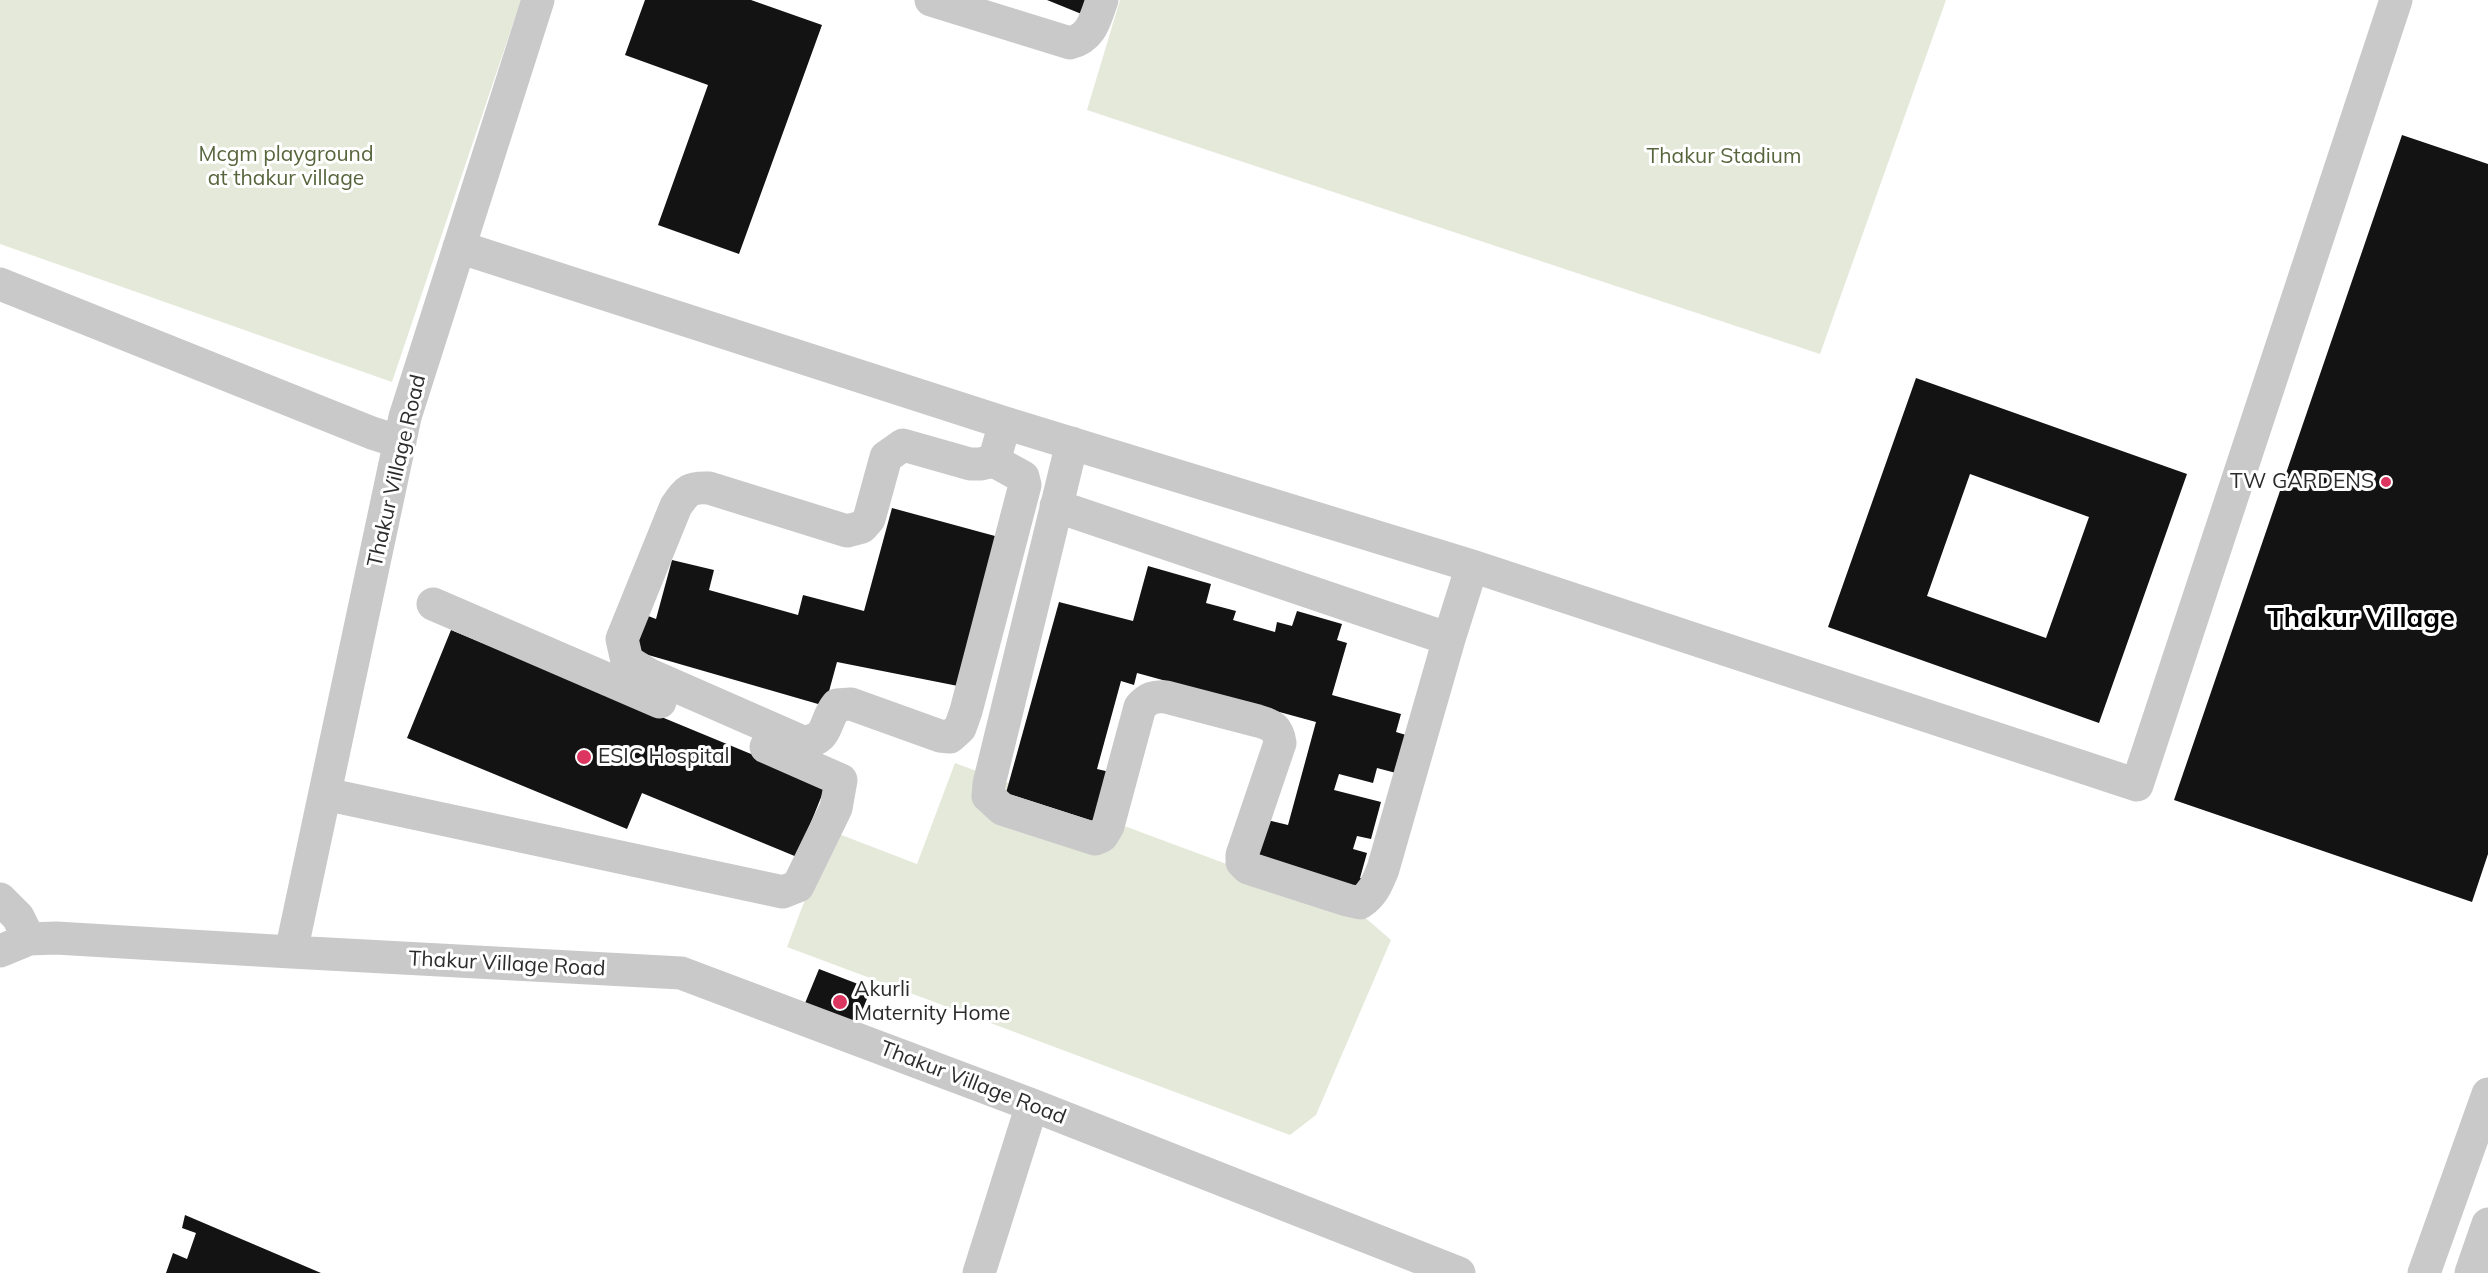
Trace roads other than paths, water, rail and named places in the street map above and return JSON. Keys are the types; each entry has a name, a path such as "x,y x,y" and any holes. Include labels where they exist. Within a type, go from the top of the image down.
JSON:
{"street":[{"name":"Thakur Village Road","path":"291,952 405,417 538,0"},
{"path":"930,0 1070,44 1082,41 1090,32 1102,0"},
{"path":"459,247 1005,423 1473,566 2137,785 2396,0"},
{"path":"0,284 372,433 400,442"},
{"path":"903,445 915,394"},
{"path":"994,461 1005,423"},
{"path":"1072,443 989,784 988,796 1002,808 1095,839 1102,836 1108,826 1140,707 1147,699 1157,696 1166,697 1270,724 1279,731 1280,743 1242,855 1242,862 1248,868 1360,903 1370,896 1377,886 1383,869 1449,639 1473,566"},
{"path":"903,445 970,464 994,461 1023,477 1025,484 966,711 960,728 950,737 940,736 851,704 837,705 831,713 823,734 815,741 803,742 648,674 627,662 622,639 676,506 684,494 693,488 709,488 847,531 862,527 869,519 886,456 894,449 903,445"},
{"path":"1056,507 1449,639"},
{"path":"325,794 783,892 798,886 836,808 841,780 433,604"},
{"path":"0,898 18,917 14,945"},
{"name":"Thakur Village Road","path":"14,945 56,938 681,973 1032,1105 1459,1273"},
{"path":"2424,1273 2488,1094"},
{"path":"979,1273 1032,1105"},
{"path":"2471,1273 2488,1224"}],"place":[{"name":"TW GARDENS","path":"2386,482"},
{"name":"ESIC Hospital","path":"584,757"},
{"name":"Akurli Maternity Home","path":"840,1002"}],"district":[{"name":"Thakur Village","path":"2361,619"}],"park label":[{"name":"Thakur Stadium","path":"1724,157"},
{"name":"Mcgm playground at thakur village","path":"286,167"}]}
